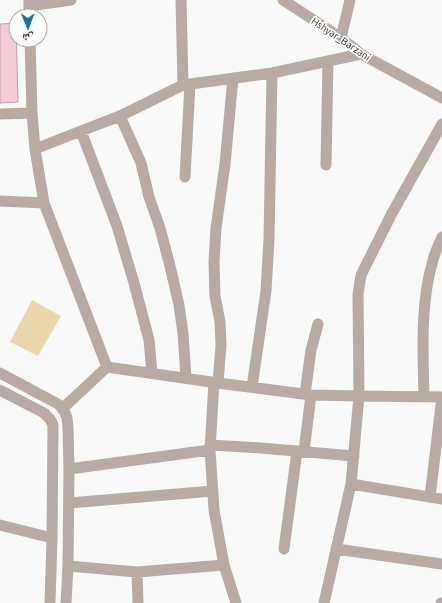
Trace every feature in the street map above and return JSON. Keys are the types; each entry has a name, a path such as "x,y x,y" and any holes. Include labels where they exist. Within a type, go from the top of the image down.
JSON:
{"street":[{"path":"29,7 71,0"},
{"path":"181,0 187,85 185,177"},
{"name":"Hshyar_Barzani","path":"283,0 340,38 361,54 442,98"},
{"path":"340,38 350,0"},
{"path":"30,48 32,113 35,149 44,203 107,367"},
{"path":"35,149 120,116 187,85 272,73 361,54"},
{"path":"326,165 328,61"},
{"path":"252,387 266,291 270,238 272,73"},
{"path":"233,78 225,164 216,228 214,262 215,296 220,322 221,345 210,448 214,510 224,565 236,603"},
{"path":"0,114 32,113"},
{"path":"120,116 141,163 170,266 179,305 183,333 186,378"},
{"path":"324,603 351,484 359,396 358,294 361,275 391,215 442,124"},
{"path":"80,131 117,226 130,269 149,340 152,374"},
{"path":"0,201 44,203"},
{"path":"424,397 424,314 427,287 433,259 442,237"},
{"path":"284,549 301,451 308,394 311,350 318,324"},
{"path":"107,367 216,383 308,394 442,397 430,497"},
{"path":"62,409 107,367"},
{"path":"0,373 55,402 68,418 68,566 66,603"},
{"path":"0,390 44,413 53,425 50,603"},
{"path":"69,469 210,448 262,448 354,456"},
{"path":"351,484 442,499"},
{"path":"68,503 213,491"},
{"path":"0,525 52,538"},
{"path":"336,549 442,564"},
{"path":"68,566 137,572 224,565"},
{"path":"137,572 138,603"}],"shaded area":[{"path":"32,300 61,316 38,356 10,342"}],"building":[{"path":"0,24 8,24 8,48 17,48 18,102 0,103"}]}
